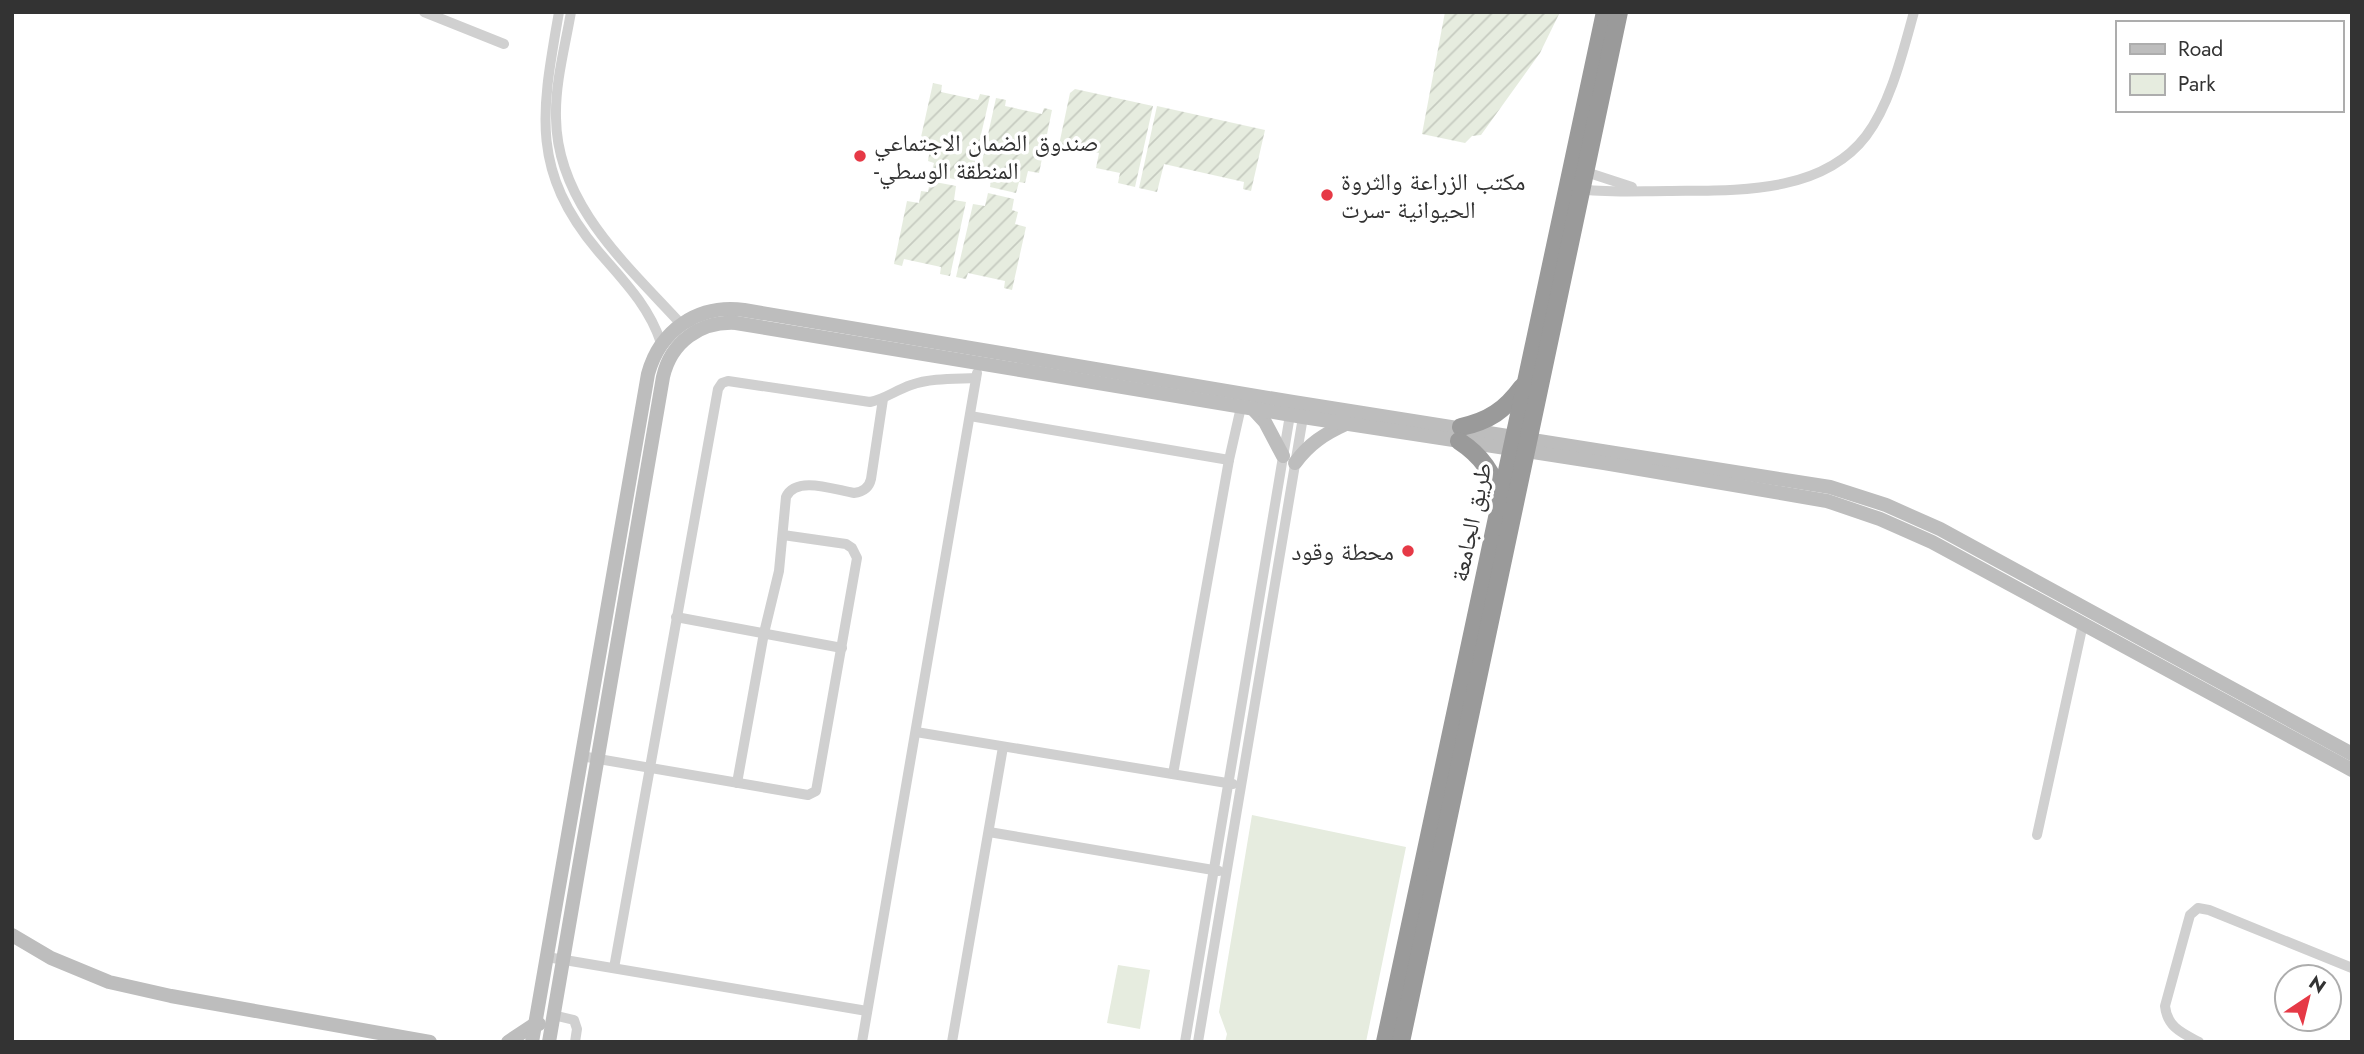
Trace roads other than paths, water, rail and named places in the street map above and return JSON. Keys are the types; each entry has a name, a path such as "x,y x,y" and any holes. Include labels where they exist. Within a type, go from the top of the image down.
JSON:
{"highway":[{"name":"طريق الجامعة","path":"1385,1042 1428,877 1521,443 1576,179 1605,12"},
{"name":"طريق الجامعة","path":"1487,600 1501,499 1521,443 1526,382 1619,12"},
{"path":"1501,499 1496,482 1460,434 1493,417 1513,399 1526,382"},
{"name":"طريق الجامعة","path":"1401,1042 1428,877"}],"street":[{"path":"424,12 504,44"},
{"path":"549,1042 667,347 645,306 574,218 552,171 546,143 544,113 559,12"},
{"path":"571,12 556,105 556,131 564,169 573,193 594,226 681,324"},
{"path":"1576,179 1643,191 1729,189 1785,183 1816,173 1845,157 1866,136 1885,104 1914,12"},
{"path":"1576,179 1643,191"},
{"path":"667,347 690,335 708,318 725,308 744,310 978,364 1247,408 1298,409 1347,424 1460,434"},
{"path":"532,1042 648,374 681,324 708,318"},
{"path":"614,968 718,389 722,383 728,381 863,401 883,399 903,388 978,364 1830,487 1886,505 1940,529 2352,754"},
{"path":"862,1042 978,364"},
{"path":"737,783 764,633 775,592 786,497 793,488 804,485 854,493 862,492 868,487 883,399"},
{"path":"1198,1042 1241,785 1289,459 1265,422 1247,408"},
{"path":"1173,774 1229,460 1247,408"},
{"path":"1185,1042 1228,783 1298,409"},
{"path":"970,416 1229,460"},
{"path":"1289,459 1317,439 1347,424"},
{"path":"1521,443 1827,501 1906,530 2352,770"},
{"path":"581,756 808,795 816,791 856,562 855,551 843,543 783,535"},
{"path":"676,617 842,648"},
{"path":"2037,835 2083,624"},
{"path":"916,732 1241,785"},
{"path":"952,1042 1003,747"},
{"path":"989,832 1226,873"},
{"path":"2199,1042 2171,1025 2165,1006 2190,915 2198,908 2209,910 2352,968"},
{"path":"12,935 51,958 109,982 171,996 430,1042"},
{"path":"547,957 867,1011"},
{"path":"508,1042 536,1024 574,1020 577,1029 575,1042"}],"place":[{"name":"صندوق الضمان الاجتماعي -المنطقة الوسطي","path":"860,156"},
{"name":"مكتب الزراعة والثروة الحيوانية -سرت","path":"1327,195"},
{"name":"محطة وقود","path":"1408,551"}]}
